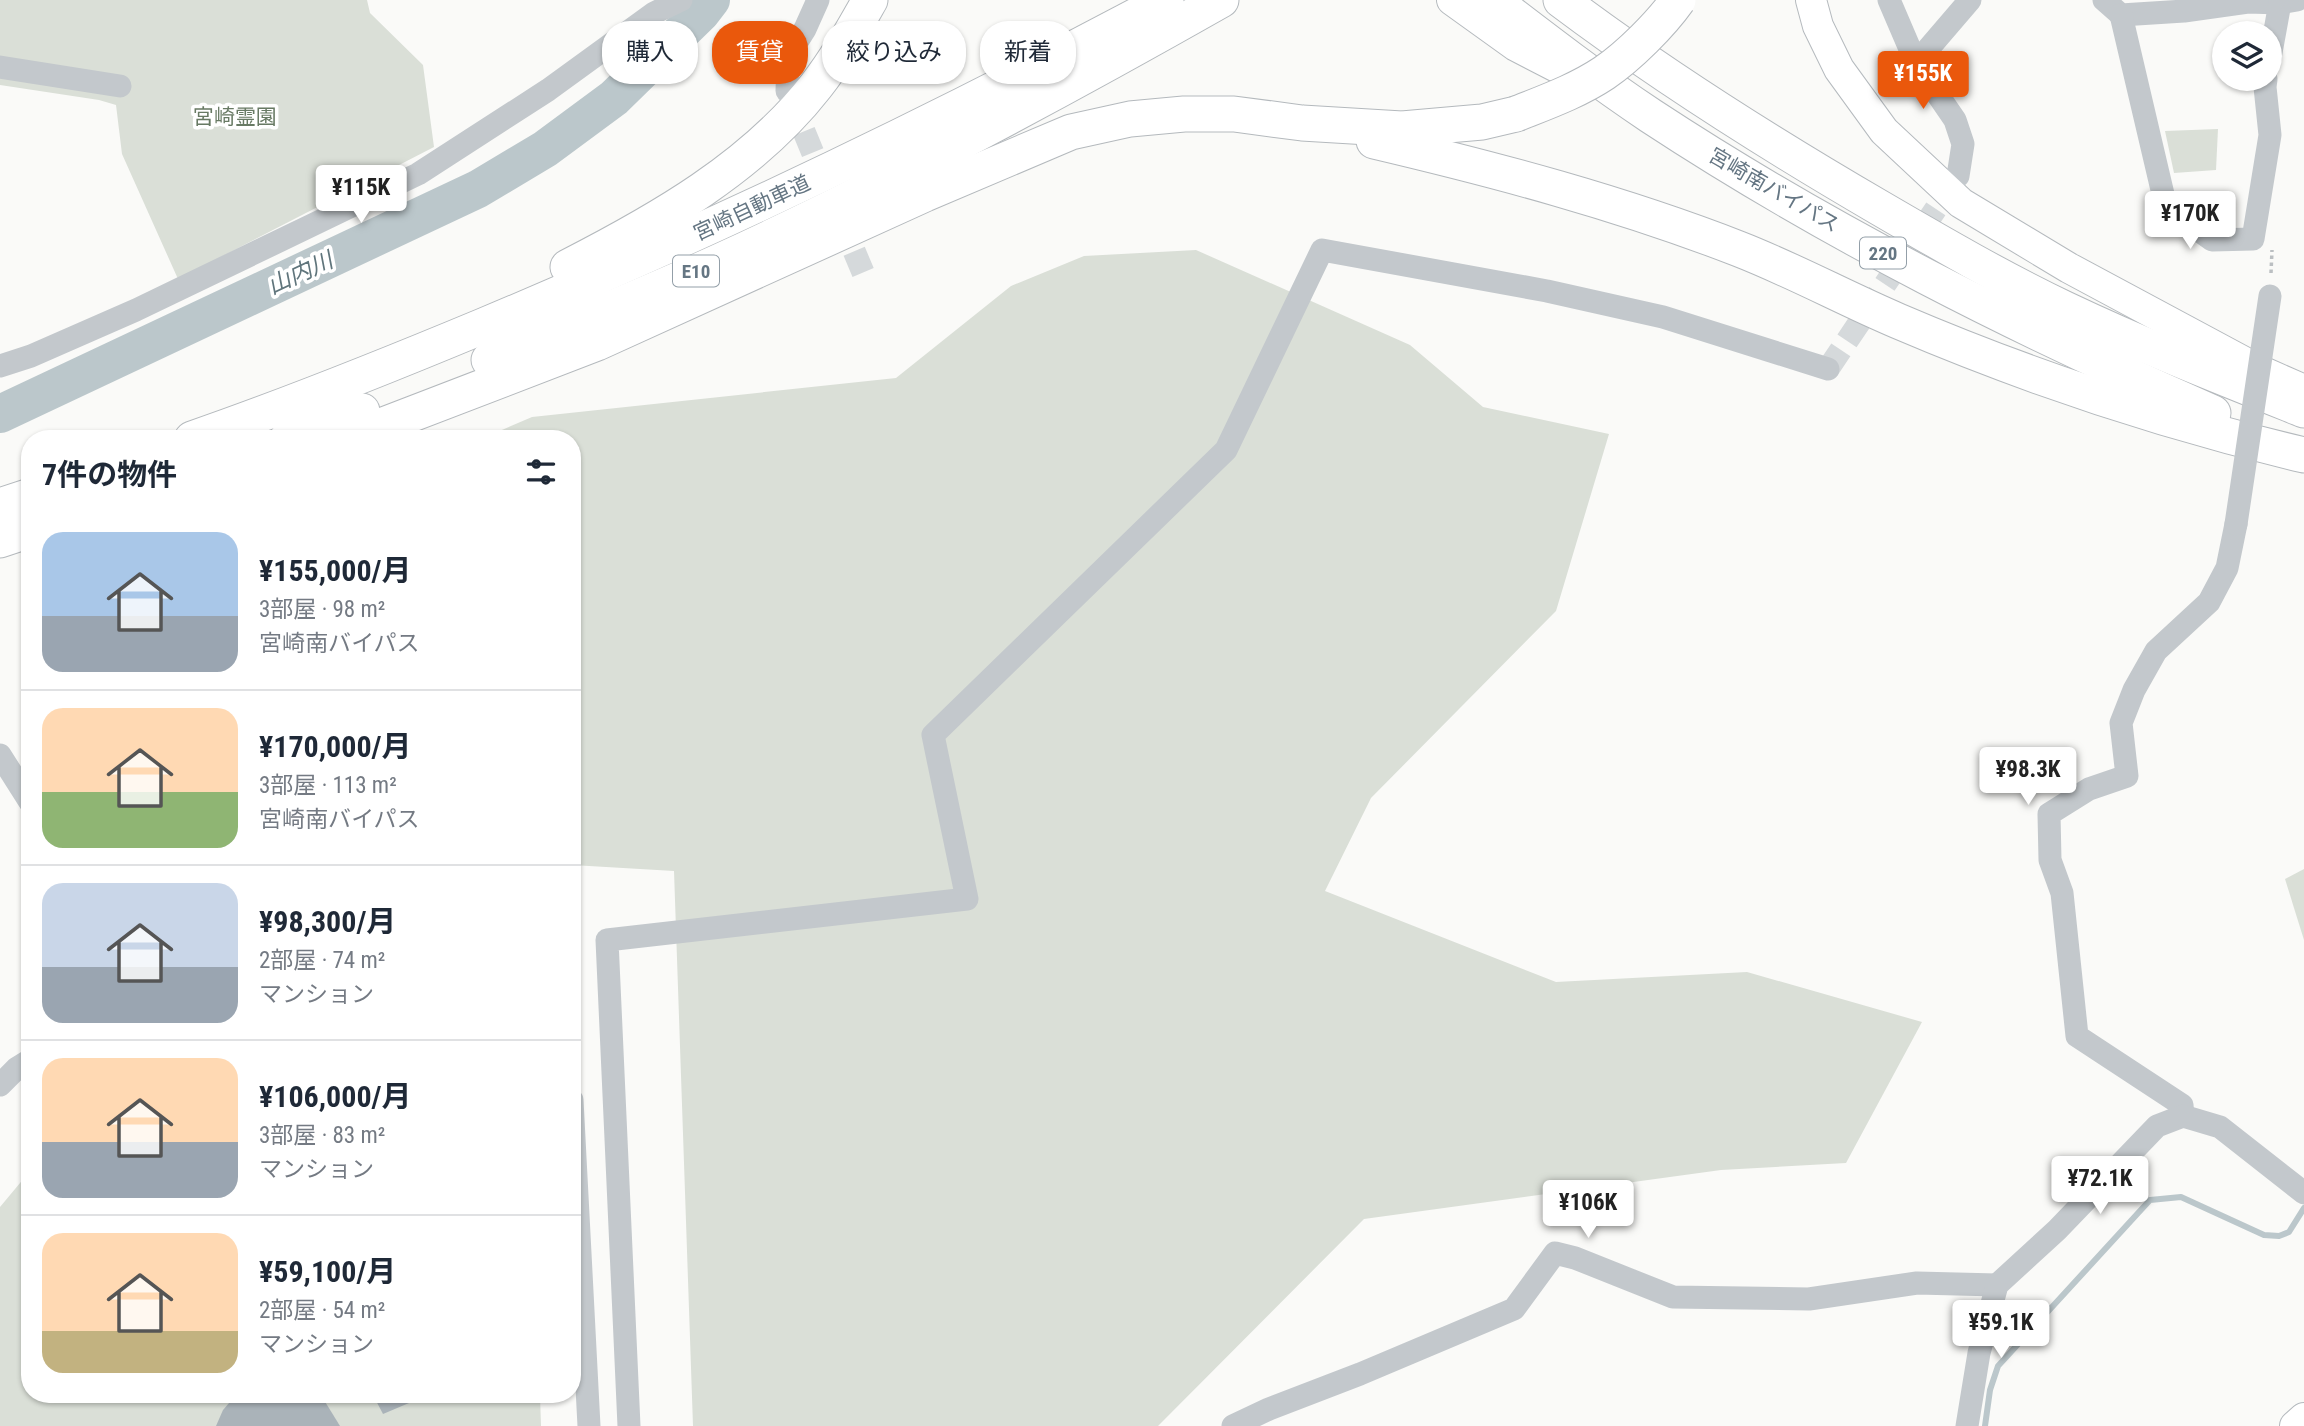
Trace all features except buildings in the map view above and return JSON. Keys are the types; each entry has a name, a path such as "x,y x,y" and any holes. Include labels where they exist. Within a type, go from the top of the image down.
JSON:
{"highway":[{"path":"390,364 666,214 740,160 814,88 839,54 870,0"},
{"path":"1153,12 1222,0"},
{"name":"宮崎南バイパス","path":"1493,0 1650,116 1778,195 2005,317 2304,453"},
{"name":"宮崎南バイパス","path":"1561,0 1690,92 1924,234 2064,308 2304,410"},
{"path":"1590,0 1690,92"},
{"path":"370,430 597,343 925,194 1071,132 1129,119 1184,114 1234,114 1303,123 1402,129 1482,122 1516,114 1558,97 1605,72 1631,50 1678,0"},
{"name":"宮崎自動車道","path":"216,430 390,364 591,281 768,202 1153,12"},
{"name":"宮崎自動車道","path":"311,430 411,392 718,262 878,184 1092,73 1153,12"},
{"path":"1303,123 1468,164 1643,215 1739,248 1895,320 1995,361 2073,389 2222,436 2304,453"},
{"path":"0,506 21,499"},
{"path":"0,540 21,533"}],"main road":[{"path":"1452,0 1516,46 1650,116"},
{"path":"1811,0 1818,26 1839,69 1884,131 1961,203 2069,268 2261,371 2304,390"},
{"path":"2295,1426 2304,1418"}],"street":[{"path":"0,366 32,356 136,310 418,174 548,90 654,13 681,0"},
{"path":"787,91 788,56 805,29 818,0"},
{"path":"1889,0 1916,63 1955,120 1963,144 1958,176"},
{"path":"1916,63 1970,0"},
{"path":"2265,91 2270,135 2253,239 2212,240 2166,207 2113,7 2185,11 2248,2 2289,2 2282,23"},
{"path":"0,67 120,86"},
{"path":"629,1426 607,940 967,900 933,735 1226,450 1322,250 1547,292 1662,317 1828,369"},
{"path":"2183,1116 2182,1105 2077,1036 2062,893 2050,860 2049,814 2089,789 2127,776 2121,723 2134,690 2156,651 2209,602 2227,568 2270,296"},
{"path":"0,754 21,788"},
{"path":"0,1085 21,1065"},
{"path":"1967,1426 1979,1353 1997,1285 2057,1230 2157,1126 2183,1116 2220,1127 2304,1194"},
{"path":"1233,1426 1514,1309 1555,1252 1673,1297 1809,1299 1917,1283 1997,1285"},
{"path":"581,1273 589,1426"}],"green space":[{"name":"宮崎霊園","path":"0,0 367,0 370,13 423,65 434,147 178,279 122,154 116,105 0,85"},
{"path":"2218,129 2216,170 2174,173 2165,131"},
{"path":"1196,250 1410,345 1483,407 1609,434 1556,611 1371,798 1325,891 1556,982 1747,972 1922,1022 1846,1163 1721,1170 1364,1219 1158,1426 693,1426 674,871 581,866 581,430 502,430 532,417 896,378 1011,286 1084,256"},
{"path":"2304,869 2304,940 2285,879"},
{"path":"21,1182 21,1403 540,1403 541,1426 0,1426 0,1207"}],"waterway":[{"name":"山内川","path":"0,414 478,189 545,149 614,98 711,0"},
{"path":"1985,1426 1990,1390 1998,1366 2150,1200 2181,1197 2264,1235 2279,1236 2289,1232 2304,1208"}],"tunnel":[{"path":"791,100 826,185"},
{"path":"1828,369 1956,179"},
{"path":"841,220 865,277"}]}
